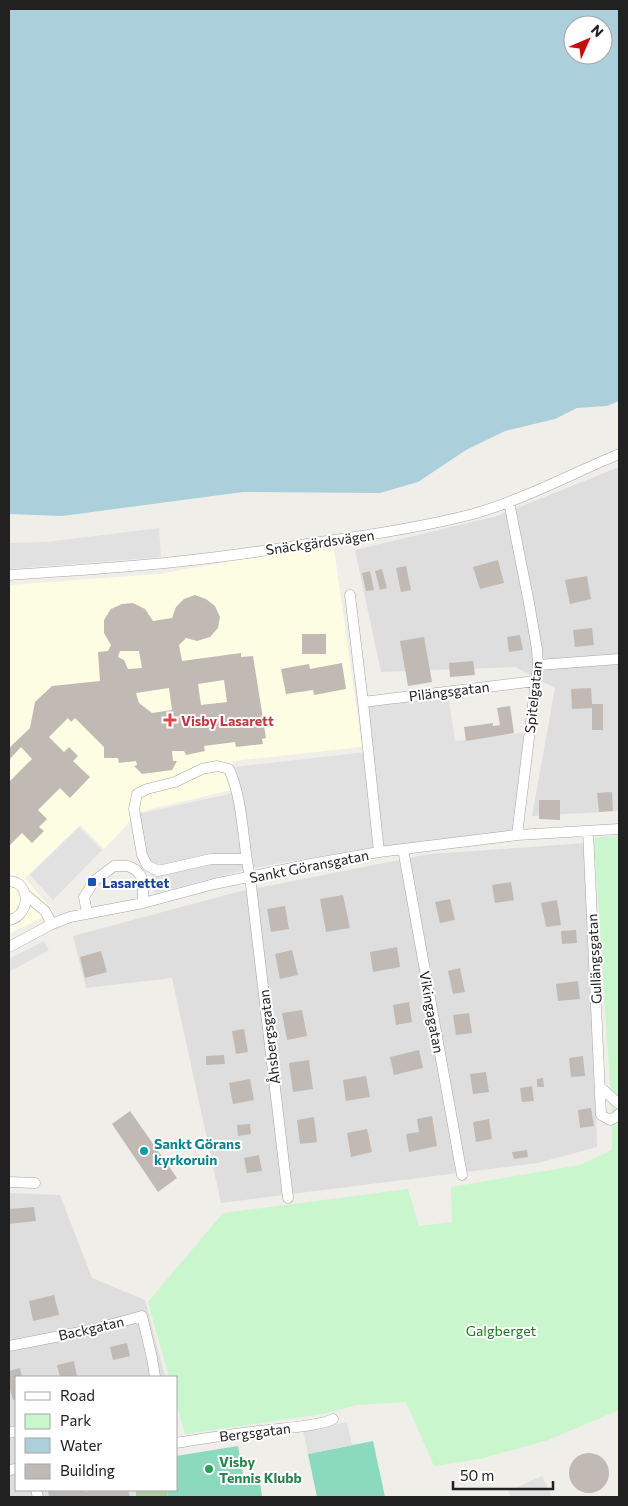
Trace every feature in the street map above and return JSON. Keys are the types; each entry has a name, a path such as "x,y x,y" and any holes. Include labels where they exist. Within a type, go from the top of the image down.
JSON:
{"street":[{"name":"Snäckgärdsvägen","path":"9,575 176,562 390,532 444,521 509,502 619,454"},
{"name":"Spitelgatan","path":"509,502 531,612 538,665 517,835"},
{"path":"350,594 378,852"},
{"path":"538,665 619,659"},
{"name":"Pilängsgatan","path":"363,702 536,680"},
{"name":"Åhsbergsgatan","path":"246,859 212,859 158,871 147,865 142,855 134,809 136,794 147,789 175,782 202,769 217,766 229,768 236,784 250,877 288,1198"},
{"name":"Sankt Göransgatan","path":"9,947 52,924 70,917 143,903 214,884 378,852 517,835 619,829"},
{"name":"Gullängsgatan","path":"588,831 601,1114 610,1120 616,1118 619,1114"},
{"name":"Vikingagatan","path":"403,849 462,1175"},
{"path":"87,913 84,897 94,881 114,866 128,866 136,870 141,876 143,903"},
{"path":"9,881 18,883 25,894 44,911 52,924"},
{"path":"9,920 21,914 26,905 25,894"},
{"path":"600,1087 619,1104"},
{"path":"9,1182 35,1183"},
{"name":"Backgatan","path":"9,1346 91,1330 142,1316 155,1376"},
{"name":"Bergsgatan","path":"178,1443 333,1420"}],"shaded area":[{"path":"619,467 619,811 532,816 555,688 515,667 381,672 355,550 497,516"},
{"path":"159,528 161,557 9,569 9,543 46,542"},
{"name":"Visby Lasarett","path":"334,549 362,747 233,761 232,790 139,812 104,849 80,825 25,878 54,912 9,934 9,585 158,574 261,556"},
{"path":"448,694 455,741 527,732 514,833 382,848 366,704"},
{"path":"366,752 375,847 252,868 235,767"},
{"path":"234,793 245,870 155,893 138,814"},
{"path":"79,827 102,850 53,900 30,875"},
{"path":"588,843 597,1147 538,1163 221,1203 172,978 86,988 73,936 237,892 429,854"},
{"path":"44,941 49,950 9,972 9,959"},
{"path":"9,1193 60,1195 92,1278 145,1300 165,1376 15,1376 15,1491 136,1491 136,1497 9,1497"},
{"path":"347,1422 352,1445 308,1454 303,1431"},
{"path":"542,1476 552,1497 511,1497 508,1491"}],"green space":[{"name":"Galgberget","path":"619,836 619,1410 548,1440 480,1459 434,1466 406,1402 357,1405 323,1414 185,1434 178,1409 178,1376 169,1376 148,1302 223,1213 408,1189 419,1226 452,1222 451,1187 580,1165 612,1150 612,1115 594,838"},
{"path":"373,1441 385,1497 317,1497 308,1454"},
{"name":"Visby Tennis Klubb","path":"238,1446 245,1485 260,1482 262,1497 168,1497 167,1491 178,1491 178,1456"},
{"path":"136,1491 167,1491 168,1497 136,1497"}],"water":[{"path":"9,9 619,9 619,401 607,406 577,408 555,419 505,431 466,450 418,482 380,493 243,492 62,516 9,514"}],"building":[{"path":"498,560 504,583 480,589 473,567"},
{"path":"406,566 411,590 401,592 396,568"},
{"path":"382,569 387,588 380,590 375,571"},
{"path":"370,571 374,590 366,591 362,573"},
{"path":"587,576 591,599 570,604 565,580"},
{"name":"Visby Lasarett","path":"195,595 206,599 215,606 220,617 218,628 210,637 197,641 186,638 179,645 182,661 241,653 241,657 253,656 266,738 262,739 263,744 236,747 235,742 204,746 205,751 186,755 184,751 172,751 173,761 177,761 172,770 142,774 134,766 137,765 136,761 119,763 118,758 104,758 104,747 75,718 71,722 68,718 49,737 64,752 69,747 78,756 73,761 90,777 70,798 60,788 38,810 47,819 39,827 44,831 32,843 22,833 9,846 9,782 32,759 21,747 9,760 9,748 30,728 35,702 52,686 100,681 98,652 108,651 111,645 104,633 104,620 111,609 122,604 133,603 145,609 153,621 172,618 176,607 184,599","holes":["120,651 139,651 142,668 128,669 124,660 118,657","224,680 227,702 201,705 198,684","169,688 172,710 152,713 139,703 136,693"]},
{"path":"592,628 594,645 575,647 573,630"},
{"path":"302,634 326,634 326,654 302,654"},
{"path":"520,635 523,650 509,652 507,637"},
{"path":"424,637 432,682 408,686 400,641"},
{"path":"473,661 475,675 450,677 449,663"},
{"path":"342,663 346,689 314,695 313,690 286,694 281,669 309,664 310,669"},
{"path":"591,688 592,704 603,704 603,730 592,730 592,708 572,709 571,689"},
{"path":"510,706 514,733 466,741 464,727 493,723 493,726 500,725 497,708"},
{"path":"612,792 613,811 599,812 597,793"},
{"path":"539,800 560,800 560,820 539,819"},
{"path":"511,882 514,900 495,903 492,885"},
{"path":"343,895 350,928 326,932 320,899"},
{"path":"450,899 455,920 440,923 435,902"},
{"path":"557,900 561,925 546,927 541,903"},
{"path":"285,906 289,929 271,932 267,909"},
{"path":"576,930 577,943 562,944 561,931"},
{"path":"397,947 400,967 373,972 370,952"},
{"path":"292,950 298,975 280,979 275,954"},
{"path":"101,951 107,972 85,978 80,957"},
{"path":"460,968 465,992 453,994 448,971"},
{"path":"578,981 580,999 558,1001 556,984"},
{"path":"409,1002 412,1022 396,1025 393,1005"},
{"path":"302,1010 307,1036 287,1040 282,1013"},
{"path":"469,1013 472,1033 456,1035 453,1015"},
{"path":"244,1029 248,1052 236,1054 232,1031"},
{"path":"419,1050 423,1068 394,1075 390,1057"},
{"path":"224,1055 225,1064 206,1065 206,1056"},
{"path":"583,1056 585,1076 571,1077 569,1058"},
{"path":"309,1060 313,1089 293,1092 289,1063"},
{"path":"486,1072 489,1092 473,1094 470,1074"},
{"path":"366,1076 370,1097 346,1101 343,1080"},
{"path":"543,1078 544,1087 537,1087 537,1079"},
{"path":"250,1079 254,1100 233,1104 229,1083"},
{"path":"532,1086 534,1101 522,1102 520,1088"},
{"path":"591,1108 594,1126 580,1128 578,1110"},
{"name":"Sankt Görans kyrkoruin","path":"130,1111 177,1178 158,1192 112,1124"},
{"path":"432,1116 437,1146 409,1152 406,1134 419,1132 417,1119"},
{"path":"314,1117 317,1142 300,1144 297,1120"},
{"path":"489,1119 492,1139 476,1142 473,1122"},
{"path":"250,1124 251,1134 238,1136 237,1125"},
{"path":"367,1129 372,1152 351,1157 347,1133"},
{"path":"527,1150 528,1157 514,1159 512,1152"},
{"path":"259,1155 262,1171 247,1173 244,1158"},
{"path":"34,1207 36,1221 9,1224 9,1209"},
{"path":"54,1295 59,1315 33,1321 29,1301"},
{"path":"127,1343 130,1356 113,1360 110,1347"},
{"path":"74,1361 77,1376 60,1376 57,1365"},
{"path":"20,1368 22,1376 15,1376 15,1399 13,1400 9,1386 9,1371"},
{"path":"593,1453 600,1456 606,1462 609,1473 608,1481 600,1490 593,1493 585,1493 578,1490 570,1481 569,1469 572,1462 581,1454"},
{"path":"48,1491 128,1491 130,1497 49,1497"}],"place":[{"name":"Visby Lasarett","path":"170,720"},
{"name":"Lasarettet","path":"92,882"},
{"name":"Sankt Görans kyrkoruin","path":"144,1151"},
{"name":"Visby Tennis Klubb","path":"209,1469"}]}
